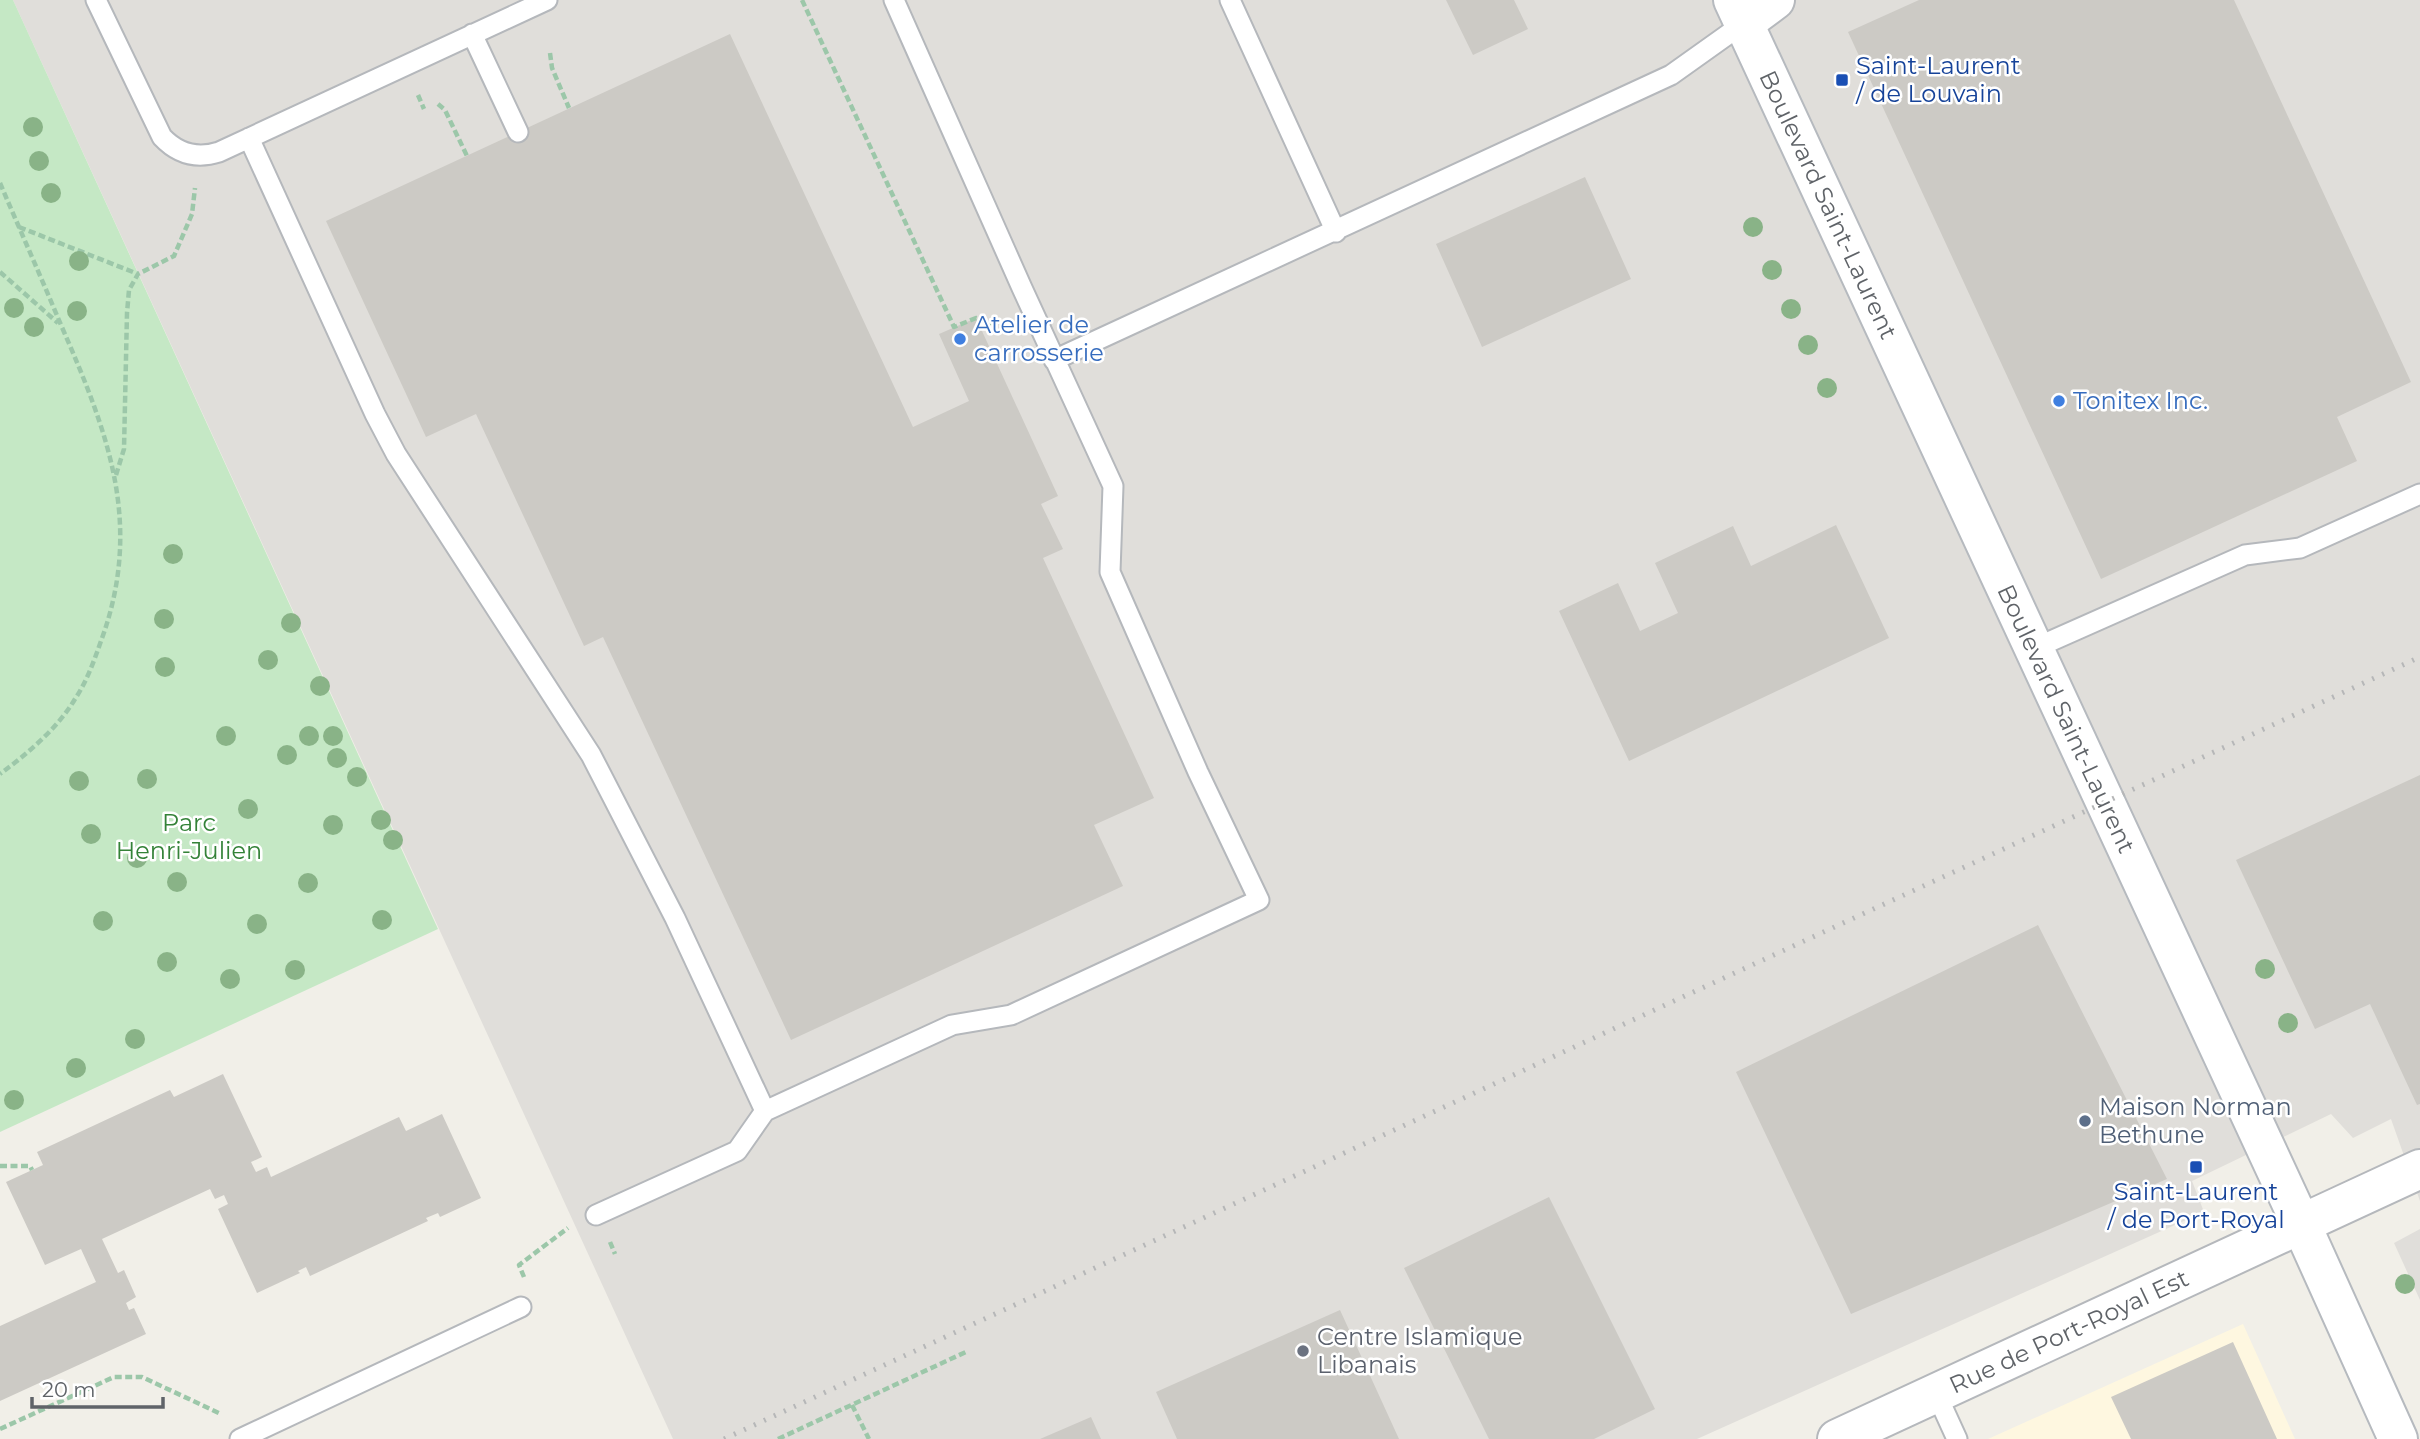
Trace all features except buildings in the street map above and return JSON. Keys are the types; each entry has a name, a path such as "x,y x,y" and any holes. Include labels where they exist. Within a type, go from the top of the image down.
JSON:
{"main road":[{"path":"1738,11 1774,0"},
{"name":"Boulevard Saint-Laurent","path":"1738,11 2301,1224 2398,1439"},
{"name":"Rue de Port-Royal Est","path":"1837,1439 2420,1169"}],"lane":[{"path":"96,0 157,128 169,145 188,154 208,155 547,0"},
{"path":"596,1215 737,1151 765,1111 952,1025 1011,1015 1259,900 1198,772 1110,572 1113,486 894,0"},
{"path":"1230,0 1336,232"},
{"path":"1054,359 1336,232 1671,75 1738,11"},
{"path":"472,34 518,132"},
{"path":"249,138 369,402 396,454 591,755 675,918 765,1111"},
{"path":"2033,649 2245,555 2300,548 2420,494"},
{"path":"240,1439 521,1307"},
{"path":"1936,1393 1957,1439"}],"path":[{"path":"802,0 954,327 976,318 1000,326"},
{"path":"550,53 552,68 569,108"},
{"path":"438,104 445,110 467,156"},
{"path":"0,183 95,408 115,477 120,505 121,564 112,613 83,685 66,711 38,741 0,774"},
{"path":"115,477 124,449 129,290 138,274 174,257 192,214"},
{"path":"19,227 138,274"},
{"path":"0,272 62,326"},
{"path":"0,1166 30,1166 32,1170"},
{"path":"519,1265 574,1223"},
{"path":"778,1439 968,1351"},
{"path":"0,1429 104,1381 130,1375 142,1377 224,1415"},
{"path":"852,1405 869,1439"}],"shaded area":[{"path":"13,0 2420,0 2420,1201 2391,1119 2353,1138 2331,1114 2192,1181 2204,1212 1697,1439 673,1439"},
{"path":"2420,1229 2420,1300 2394,1243"},
{"path":"2243,1324 2295,1439 1988,1439"}],"green space":[{"name":"Parc Henri-Julien","path":"0,0 13,0 438,929 0,1132"}],"railway":[{"path":"724,1439 2420,657"}],"place":[{"name":"Saint-Laurent / de Louvain","path":"1842,80"},
{"name":"Atelier de carrosserie","path":"960,339"},
{"name":"Tonitex Inc.","path":"2059,401"},
{"name":"Maison Norman Bethune","path":"2085,1121"},
{"name":"Saint-Laurent / de Port-Royal","path":"2196,1167"},
{"name":"Centre Islamique Libanais","path":"1303,1351"}]}
